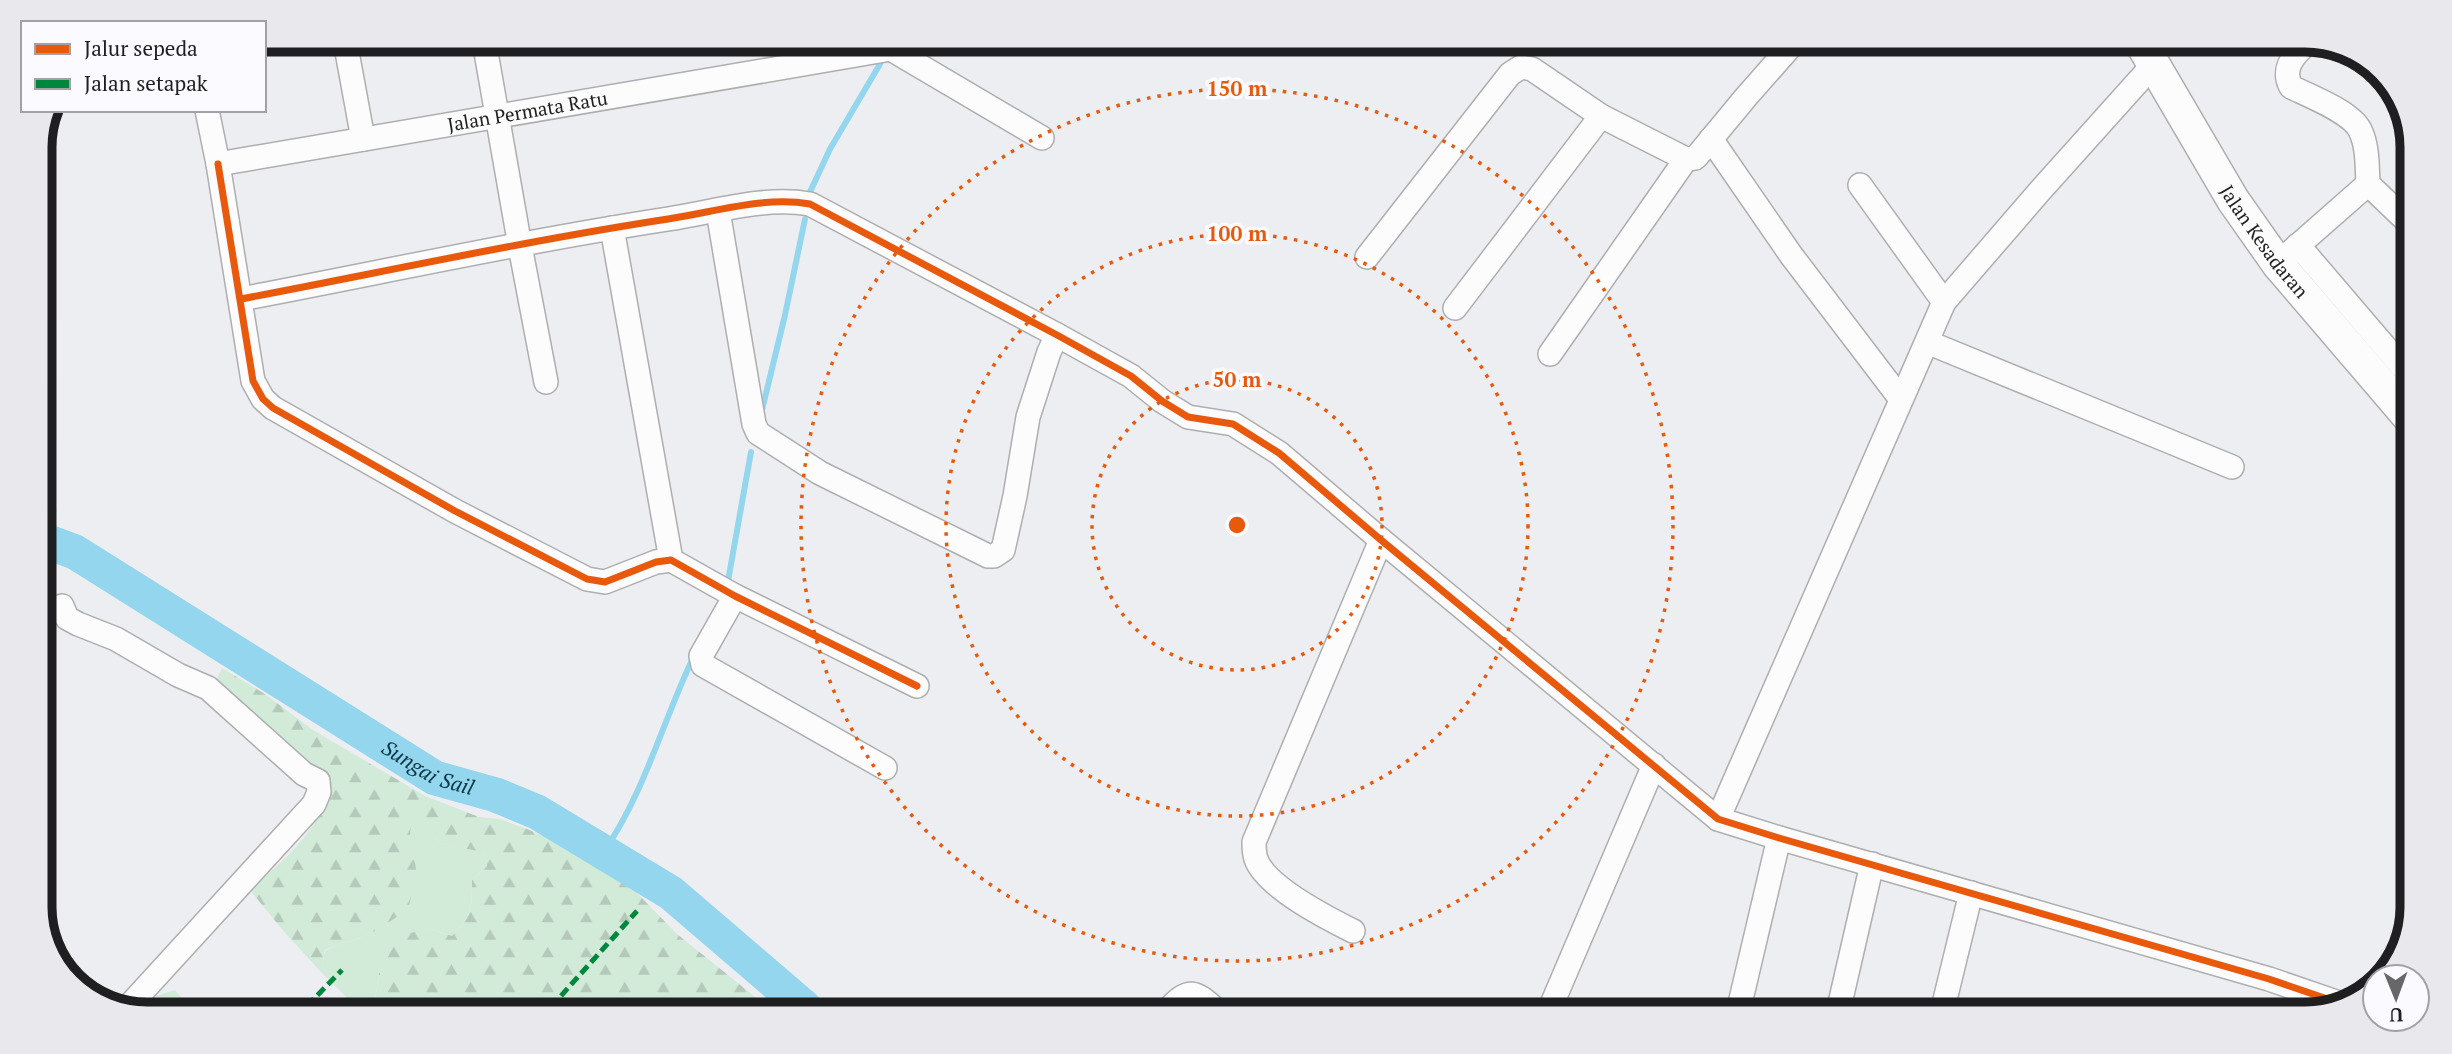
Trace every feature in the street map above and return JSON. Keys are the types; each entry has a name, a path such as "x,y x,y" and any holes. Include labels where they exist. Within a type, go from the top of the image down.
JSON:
{"street":[{"path":"347,52 362,139"},
{"path":"486,52 546,382"},
{"name":"Jalan Permata Ratu","path":"218,164 857,52"},
{"path":"901,52 1042,138"},
{"path":"1367,257 1510,74 1521,67 1532,69 1601,116 1686,159 1695,158 1786,52"},
{"path":"2299,52 2288,67 2291,87 2328,105 2359,128 2365,150 2368,184 2399,214"},
{"path":"1718,818 1944,302 2148,56"},
{"name":"Jalan Kesadaran","path":"2148,56 2233,200 2288,255 2399,404"},
{"path":"207,112 253,380 263,399 273,408 455,511 587,579 605,582 656,562 671,560 735,596 917,686"},
{"path":"1455,308 1601,116"},
{"path":"1712,139 1791,255 1900,398"},
{"path":"1550,354 1686,159"},
{"path":"2368,184 2288,255 2399,365"},
{"path":"1860,185 1944,302"},
{"path":"241,299 612,228 769,201 810,204 1131,376 1162,401 1188,417 1233,424 1279,453 1718,818 1779,838 2270,979 2326,999"},
{"path":"718,211 754,424 758,433 820,472 988,556 994,556 1003,550 1028,417 1057,335"},
{"path":"612,228 671,560"},
{"path":"1927,342 2232,467"},
{"path":"1353,931 1304,906 1264,871 1254,855 1254,842 1381,540"},
{"path":"735,596 701,656 703,665 886,768"},
{"path":"62,606 67,618 116,639 178,675 208,688 304,774 318,781 319,792 314,803 134,1001"},
{"path":"1553,1002 1654,765"},
{"path":"1740,1002 1779,838"},
{"path":"1840,1002 1872,864"},
{"path":"1944,1002 1971,892"},
{"path":"1178,1002 1187,994 1193,993 1205,1002"}],"green space":[{"path":"222,668 265,694 313,730 425,796 479,817 500,819 578,851 637,893 677,934 762,1002 375,1002 379,973 398,937 427,928 452,936 467,916 471,904 472,880 487,866 484,852 441,844 414,818 410,838 416,874 408,909 367,935 325,950 321,972 250,890 303,838 325,800 213,686"},
{"path":"414,817 441,844 484,851 487,866 472,880 470,911 452,936 427,928 388,957 379,973 375,1002 351,1002 321,972 325,951 367,935 408,909 416,870 410,850 409,829"},
{"path":"175,990 185,1002 158,1002 156,996"}],"waterway":[{"path":"810,192 830,149 880,64"},
{"path":"762,410 805,219"},
{"path":"728,581 751,452"},
{"name":"Sungai Sail","path":"53,544 75,552 435,778 496,795 537,812 671,893 798,1002"},
{"path":"603,853 642,782 693,658"}],"marked path":[{"path":"555,1002 637,911"},
{"path":"311,1002 342,970"}],"cycle path":[{"path":"218,164 253,381 263,399 273,408 455,511 587,579 605,582 656,562 671,560 735,596 917,686"},
{"path":"241,299 507,247 739,206 775,202 810,204 1131,376 1162,401 1188,417 1233,424 1279,453 1718,819 2269,979 2326,999"}]}
